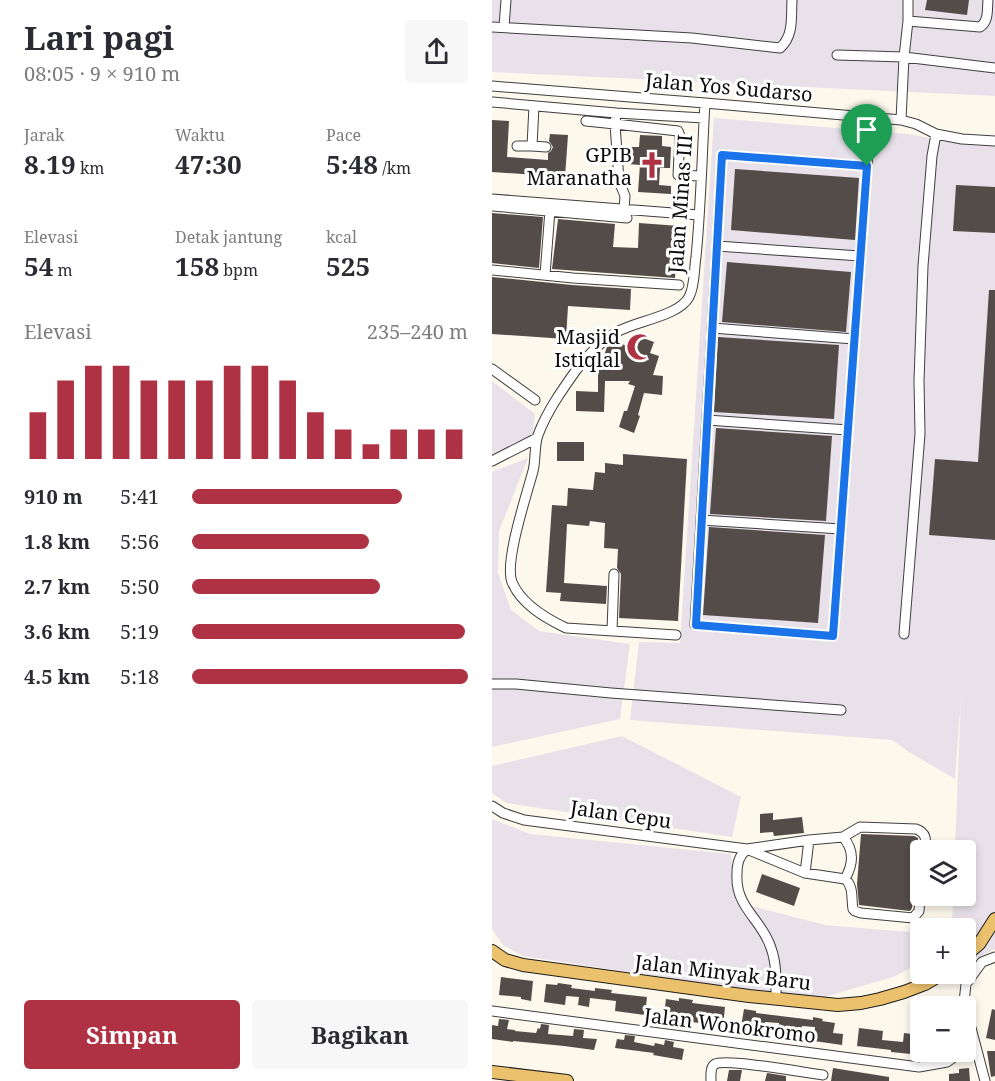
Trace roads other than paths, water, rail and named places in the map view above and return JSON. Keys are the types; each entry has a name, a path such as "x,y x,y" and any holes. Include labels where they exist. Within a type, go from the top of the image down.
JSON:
{"main road":[{"path":"976,947 995,919"},
{"name":"Jalan Minyak Baru","path":"494,949 505,960 523,965 776,999 838,1005 880,999 925,984"},
{"path":"492,1072 567,1081"}],"street":[{"path":"504,27 506,0"},
{"path":"492,27 692,38 780,48 787,42 790,35 792,0"},
{"path":"902,120 903,57 908,21 908,0"},
{"path":"908,21 980,27 986,19 988,0"},
{"path":"837,55 903,57 995,68"},
{"name":"Jalan Yos Sudarso","path":"492,86 902,120 936,134 962,139 995,141"},
{"path":"492,102 704,118"},
{"name":"Jalan Minas III","path":"537,438 548,412 588,356 616,333 639,322 663,316 689,298 699,214 705,103"},
{"path":"532,146 534,106"},
{"path":"616,113 619,181 625,196 625,214"},
{"path":"867,166 722,155 696,625 833,636 867,166 870,117"},
{"path":"586,121 678,131 680,136 678,175 701,176"},
{"path":"904,634 920,434 919,371 923,266 932,156 936,134"},
{"path":"517,146 546,147"},
{"path":"492,199 625,214"},
{"path":"492,206 625,214 699,214"},
{"path":"545,276 550,210"},
{"path":"717,246 860,256"},
{"path":"492,270 679,285"},
{"path":"712,328 854,339"},
{"path":"492,369 535,400"},
{"path":"707,420 848,430"},
{"path":"492,461 537,438"},
{"path":"537,438 534,468 519,520 511,562 511,579 517,592 526,603 566,628 676,635"},
{"path":"701,520 841,529"},
{"path":"612,631 614,574"},
{"path":"492,684 840,710"},
{"name":"Jalan Cepu","path":"492,806 503,813 524,820 747,849 805,873 845,879"},
{"name":"Jalan Cepu","path":"747,849 843,837 860,827 916,829 924,834 926,840"},
{"path":"843,837 849,844 852,856 851,867 845,879 849,881 853,909 861,913 913,918 919,911 919,906"},
{"path":"805,873 809,840"},
{"path":"747,849 739,859 738,888 746,909 771,946 774,956 776,999"},
{"path":"965,996 966,984 982,962 995,957"},
{"name":"Jalan Wonokromo","path":"492,1011 919,1067 947,1062"},
{"path":"976,1044 985,1081"},
{"path":"711,1081 713,1065 717,1063 740,1063 823,1075"}],"place":[{"name":"GPIB Maranatha","path":"652,165"},
{"name":"Masjid Istiqlal","path":"640,347"}]}
